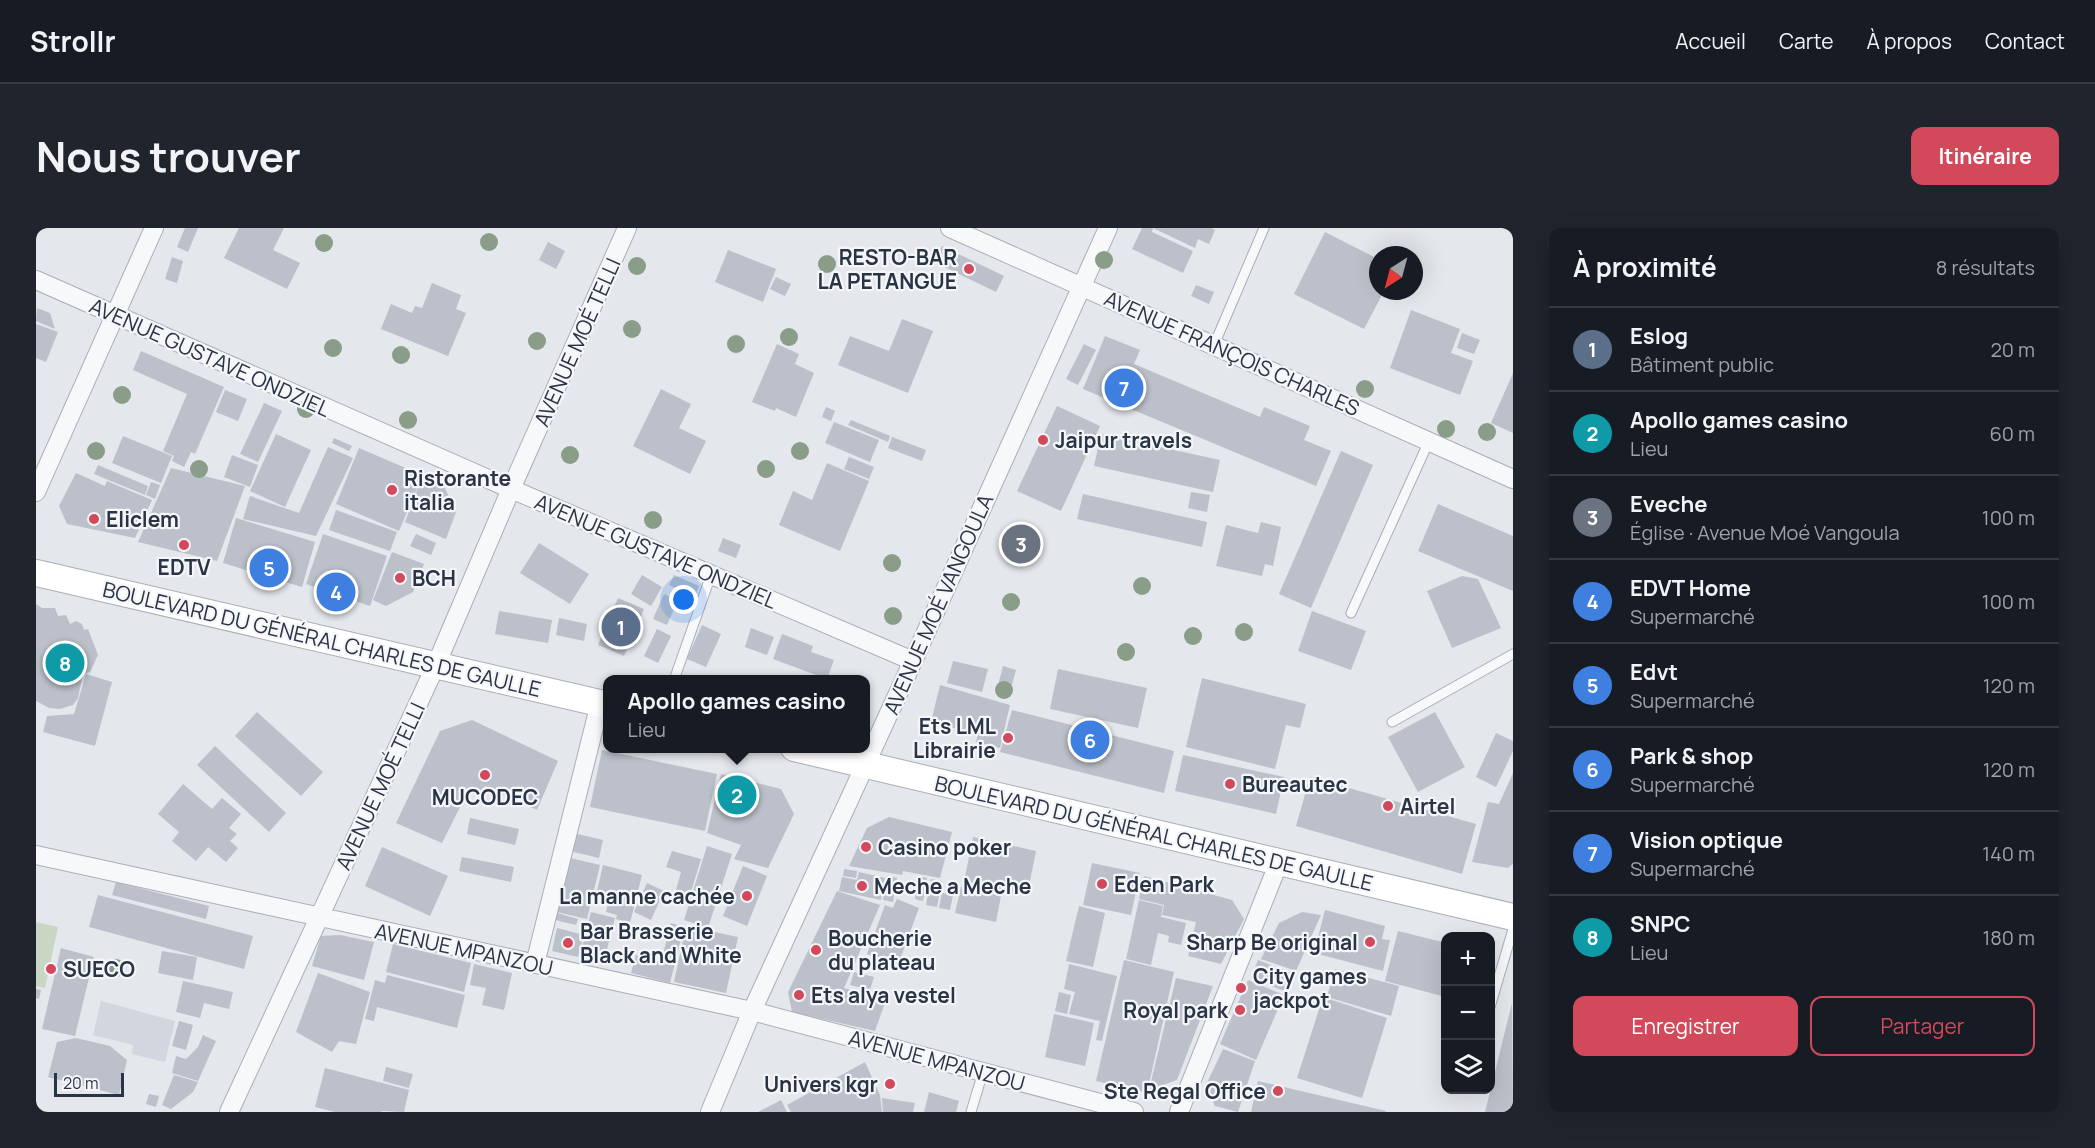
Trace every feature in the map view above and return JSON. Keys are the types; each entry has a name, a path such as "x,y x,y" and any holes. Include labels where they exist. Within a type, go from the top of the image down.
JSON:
{"main road":[{"name":"BOULEVARD DU GÉNÉRAL CHARLES DE GAULLE","path":"36,573 603,704"},
{"name":"BOULEVARD DU GÉNÉRAL CHARLES DE GAULLE","path":"815,753 1513,917"}],"street":[{"path":"36,492 154,228"},
{"name":"AVENUE MOÉ TELLI","path":"229,1112 436,665 627,228"},
{"name":"AVENUE FRANÇOIS CHARLES","path":"951,228 1513,479"},
{"name":"AVENUE MOÉ VANGOULA","path":"711,1112 752,1011 1108,228"},
{"name":"AVENUE GUSTAVE ONDZIEL","path":"36,280 511,489 913,661"},
{"path":"535,964 603,708"},
{"name":"AVENUE MPANZOU","path":"36,855 752,1011 1134,1112"},
{"path":"1179,1112 1279,862"}],"lane":[{"path":"1214,345 1264,228"},
{"path":"1351,613 1429,441"},
{"path":"676,675 711,575"},
{"path":"1392,722 1513,654"},
{"path":"1495,993 1513,929"},
{"path":"971,1112 983,1072"}],"shaded area":[{"path":"101,1001 175,1021 165,1062 132,1054 133,1045 93,1035"}],"green space":[{"path":"36,922 58,927 45,988 36,986"}],"building":[{"path":"185,228 198,228 188,252 177,247"},
{"path":"239,228 284,228 273,250 300,263 287,289 224,258"},
{"path":"1142,228 1153,228 1152,232 1193,251 1183,273 1132,249"},
{"path":"1153,228 1211,228 1215,230 1209,244 1198,239 1195,248"},
{"path":"1325,232 1369,254 1369,300 1379,300 1364,329 1294,294"},
{"path":"548,242 565,251 556,269 539,260"},
{"name":"RESTO-BAR LA PETANGUE","path":"942,246 1004,276 996,292 934,262"},
{"path":"728,250 776,269 763,302 715,282"},
{"path":"172,257 183,261 177,283 165,279"},
{"path":"776,277 791,284 785,296 770,289"},
{"path":"432,283 461,295 456,309 466,313 448,356 381,329 391,304 412,313 415,306 422,308"},
{"path":"1196,285 1214,292 1209,304 1191,296"},
{"path":"37,308 50,313 55,329 36,321"},
{"path":"1411,310 1460,329 1451,353 1473,361 1460,395 1390,368"},
{"path":"902,319 933,331 908,393 838,365 850,336 889,351"},
{"path":"36,324 58,332 46,362 36,358"},
{"path":"1462,333 1480,340 1474,354 1457,348"},
{"path":"1105,336 1140,350 1134,364 1260,417 1264,407 1310,426 1304,440 1331,451 1316,486 1083,389"},
{"path":"777,344 799,354 795,364 814,373 796,417 776,408 775,411 752,402"},
{"path":"1084,344 1096,350 1078,385 1066,379"},
{"path":"141,351 224,387 195,454 191,452 184,467 172,461 174,456 163,451 187,394 133,370"},
{"path":"1513,373 1513,433 1491,423"},
{"path":"661,389 691,404 679,428 706,441 690,474 633,446"},
{"path":"225,390 247,399 238,421 216,412"},
{"path":"264,403 282,411 258,462 240,454"},
{"path":"1057,406 1100,426 1061,511 1017,491"},
{"path":"826,407 835,411 831,421 822,417"},
{"path":"851,420 890,436 888,442 848,425"},
{"path":"834,422 879,440 870,462 825,443"},
{"path":"276,434 311,450 285,507 250,491"},
{"path":"1101,434 1220,460 1213,492 1094,466"},
{"path":"123,436 172,456 161,483 112,463"},
{"path":"892,437 926,450 922,461 888,448"},
{"path":"334,438 352,446 349,451 332,443"},
{"path":"328,447 353,458 316,536 243,519 250,496 299,513"},
{"path":"359,448 443,484 456,512 446,539 405,522 421,479 399,531 336,504"},
{"path":"1341,451 1373,465 1311,608 1279,594"},
{"path":"232,455 258,465 250,487 224,477"},
{"path":"849,457 874,467 869,479 844,469"},
{"path":"827,463 869,481 840,551 779,525 793,491 812,500"},
{"path":"98,465 148,486 145,495 94,474"},
{"path":"171,468 245,486 217,561 138,542"},
{"path":"76,473 105,486 107,481 152,500 135,538 67,524 59,506"},
{"path":"151,482 160,485 155,499 146,495"},
{"path":"1191,492 1210,495 1207,512 1188,508"},
{"path":"1083,494 1207,522 1202,547 1077,519"},
{"path":"1438,504 1513,536 1513,591 1418,551"},
{"path":"336,510 397,532 390,551 329,530"},
{"path":"236,518 315,542 302,587 223,563"},
{"path":"1261,522 1281,527 1273,566 1265,564 1262,576 1216,566 1226,525 1258,533"},
{"path":"323,534 387,556 370,606 306,584"},
{"path":"416,534 436,543 431,555 410,546"},
{"path":"723,538 741,545 736,558 718,551"},
{"path":"539,543 589,574 570,604 520,573"},
{"name":"BCH","path":"392,552 424,564 413,592 386,606 373,600"},
{"path":"642,575 662,587 651,606 631,594"},
{"path":"674,575 699,586 695,597 669,585"},
{"path":"1462,576 1478,579 1501,628 1452,648 1427,591"},
{"path":"664,594 678,600 667,625 653,619"},
{"path":"618,598 644,609 624,656 598,645"},
{"path":"36,604 42,608 55,608 58,616 66,615 70,624 76,621 82,624 84,630 88,629 98,655 90,672 83,674 78,698 73,705 60,709 49,708 36,701"},
{"path":"499,611 552,620 548,643 495,634"},
{"path":"1312,611 1366,631 1351,670 1298,651"},
{"path":"559,618 587,624 584,641 556,635"},
{"path":"702,625 721,634 706,667 687,659"},
{"path":"751,628 774,637 767,655 745,647"},
{"path":"657,629 671,636 658,663 644,656"},
{"path":"782,634 813,646 811,652 834,660 828,675 816,675 773,659"},
{"path":"953,661 988,669 982,692 947,683"},
{"path":"1003,666 1016,670 1009,696 996,693"},
{"path":"1058,669 1147,688 1138,728 1050,709"},
{"path":"86,674 112,682 95,746 43,732 47,716 74,714"},
{"path":"1202,678 1306,704 1300,728 1286,725 1275,769 1186,747"},
{"path":"940,685 1010,705 1000,748 976,742 978,734 931,722"},
{"path":"1012,710 1174,751 1164,793 1000,752"},
{"path":"257,712 323,772 301,796 235,736"},
{"path":"1435,712 1465,767 1418,792 1388,737"},
{"name":"MUCODEC","path":"472,720 558,761 537,810 485,786 481,794 469,789 442,843 396,823 440,731"},
{"path":"1496,733 1513,741 1513,751 1496,787 1476,777"},
{"path":"215,746 286,813 269,832 197,765"},
{"path":"602,750 603,753 616,753 717,774 705,831 590,807"},
{"name":"Bureautec","path":"1183,755 1284,777 1276,814 1175,791"},
{"path":"1513,773 1513,864 1508,868 1472,862 1488,802 1499,804"},
{"path":"721,774 781,789 794,814 768,868 734,859 741,845 707,833"},
{"path":"1310,777 1476,824 1462,874 1296,826"},
{"path":"183,784 212,809 222,798 241,814 229,828 237,834 230,841 238,848 226,862 208,847 196,861 172,841 179,832 158,814"},
{"path":"889,817 952,832 940,878 903,871 902,875 849,866 867,828"},
{"path":"470,818 519,829 515,845 467,834"},
{"path":"573,833 603,840 599,858 569,851"},
{"path":"973,837 1036,851 1027,896 964,882"},
{"path":"707,846 732,854 708,928 684,920"},
{"path":"382,847 448,876 430,916 365,886"},
{"path":"672,851 701,859 687,905 673,901 681,872 666,867"},
{"path":"462,857 514,867 511,882 459,871"},
{"path":"566,857 600,865 587,919 552,911"},
{"path":"1092,863 1140,873 1131,915 1083,905"},
{"path":"603,865 642,875 630,923 616,919 617,915 606,912 609,899 596,895"},
{"path":"743,866 767,876 747,926 723,916"},
{"path":"844,869 857,871 856,878 843,876"},
{"name":"Meche a Meche","path":"859,872 885,878 881,900 839,891 842,877 857,880"},
{"path":"886,876 897,878 893,902 883,900"},
{"path":"919,876 927,878 923,901 915,899"},
{"path":"1144,876 1232,900 1244,919 1221,964 1188,956 1196,922 1162,915 1164,905 1139,899"},
{"path":"931,879 942,881 937,907 926,905"},
{"path":"116,882 209,906 206,919 112,895"},
{"path":"647,883 664,891 651,920 634,912"},
{"path":"961,887 1001,896 996,922 955,913"},
{"path":"837,891 880,905 844,988 886,1000 875,1031 792,1012 788,992"},
{"path":"942,893 953,895 950,910 939,908"},
{"path":"98,895 253,936 244,969 89,927"},
{"path":"897,899 919,908 898,965 867,954 885,905 893,908"},
{"path":"1139,900 1163,906 1161,917 1186,923 1181,945 1168,942 1169,936 1158,933 1151,965 1126,959"},
{"path":"1079,906 1105,913 1093,967 1066,961"},
{"path":"1325,910 1385,926 1382,939 1390,940 1383,971 1314,953"},
{"path":"591,912 615,918 603,965 579,959"},
{"path":"1302,912 1321,915 1296,971 1261,959 1279,923"},
{"path":"557,913 578,919 576,925 555,920"},
{"path":"671,923 684,927 670,983 631,973 636,955 661,962"},
{"path":"686,926 738,937 726,993 674,982"},
{"name":"Bar Brasserie Black and White","path":"557,928 584,935 578,957 552,951"},
{"path":"1398,931 1441,942 1441,996 1385,981"},
{"path":"340,935 374,942 364,980 312,966 321,936"},
{"path":"393,944 471,963 464,992 386,972"},
{"path":"61,948 94,957 75,1036 42,1029"},
{"path":"162,951 197,957 193,980 158,973"},
{"path":"1124,960 1174,972 1147,1093 1096,1081"},
{"path":"1258,960 1294,974 1287,992 1251,978"},
{"path":"474,964 512,973 504,1010 482,1005 486,988 470,985"},
{"path":"1069,964 1117,976 1102,1041 1096,1040 1100,1021 1069,1014 1075,992 1064,989"},
{"path":"1335,969 1399,986 1391,1016 1327,997"},
{"path":"854,972 874,977 870,990 850,985"},
{"path":"318,973 370,992 356,1044 339,1041 332,1052 296,1032"},
{"path":"387,975 465,995 457,1028 377,1007 374,1021 365,1019 375,980 385,983"},
{"path":"1176,978 1213,986 1177,1080 1149,1090"},
{"path":"1248,980 1284,995 1256,1060 1220,1044"},
{"path":"183,981 233,992 229,1009 204,1003 200,1018 176,1012"},
{"path":"36,989 41,990 39,999 36,998"},
{"path":"1059,992 1071,995 1067,1014 1055,1011"},
{"path":"1323,997 1387,1018 1362,1098 1297,1078"},
{"path":"1512,1003 1513,1112 1485,1112 1489,1094 1495,1094 1495,1072"},
{"path":"1054,1014 1094,1023 1085,1066 1045,1057"},
{"path":"179,1021 193,1025 186,1050 172,1046"},
{"path":"203,1035 216,1041 198,1081 172,1073 176,1056 186,1059 198,1047"},
{"path":"76,1038 110,1046 127,1060 119,1095 48,1077 57,1042"},
{"path":"1223,1049 1255,1061 1238,1112 1215,1106 1206,1085"},
{"path":"865,1062 880,1095 882,1112 791,1112 787,1105"},
{"path":"386,1067 413,1074 409,1088 383,1081"},
{"path":"325,1068 409,1090 404,1112 335,1112 315,1107"},
{"path":"174,1075 198,1082 193,1092 171,1109 162,1105"},
{"name":"Ste Regal Office","path":"1258,1081 1386,1111 1386,1112 1251,1112"},
{"path":"929,1092 959,1101 956,1112 924,1112"},
{"path":"149,1094 159,1096 156,1107 146,1104"},
{"path":"882,1098 915,1103 913,1112 883,1112"},
{"path":"781,1100 787,1112 758,1112"}],"place":[{"name":"RESTO-BAR LA PETANGUE","path":"969,269"},
{"name":"Vision optique","path":"1124,388"},
{"name":"Jaipur travels","path":"1043,440"},
{"name":"Ristorante italia","path":"392,490"},
{"name":"Eliclem","path":"94,519"},
{"name":"Eveche","path":"1021,544"},
{"name":"EDTV","path":"184,545"},
{"name":"Edvt","path":"269,568"},
{"name":"BCH","path":"400,578"},
{"name":"EDVT Home","path":"336,592"},
{"name":"Eslog","path":"621,627"},
{"name":"SNPC","path":"65,663"},
{"name":"Ets LML Librairie","path":"1008,738"},
{"name":"Park & shop","path":"1090,740"},
{"name":"MUCODEC","path":"485,775"},
{"name":"Bureautec","path":"1230,784"},
{"name":"Apollo games casino","path":"737,795"},
{"name":"Airtel","path":"1388,806"},
{"name":"Casino poker","path":"866,847"},
{"name":"Eden Park","path":"1102,884"},
{"name":"Meche a Meche","path":"862,886"},
{"name":"La manne cachée","path":"747,896"},
{"name":"Sharp Be original","path":"1370,942"},
{"name":"Bar Brasserie Black and White","path":"568,943"},
{"name":"Boucherie du plateau","path":"816,950"},
{"name":"SUECO","path":"51,969"},
{"name":"City games jackpot","path":"1241,988"},
{"name":"Ets alya vestel","path":"799,995"},
{"name":"Royal park","path":"1240,1010"},
{"name":"Univers kgr","path":"890,1084"},
{"name":"Ste Regal Office","path":"1278,1091"}]}
